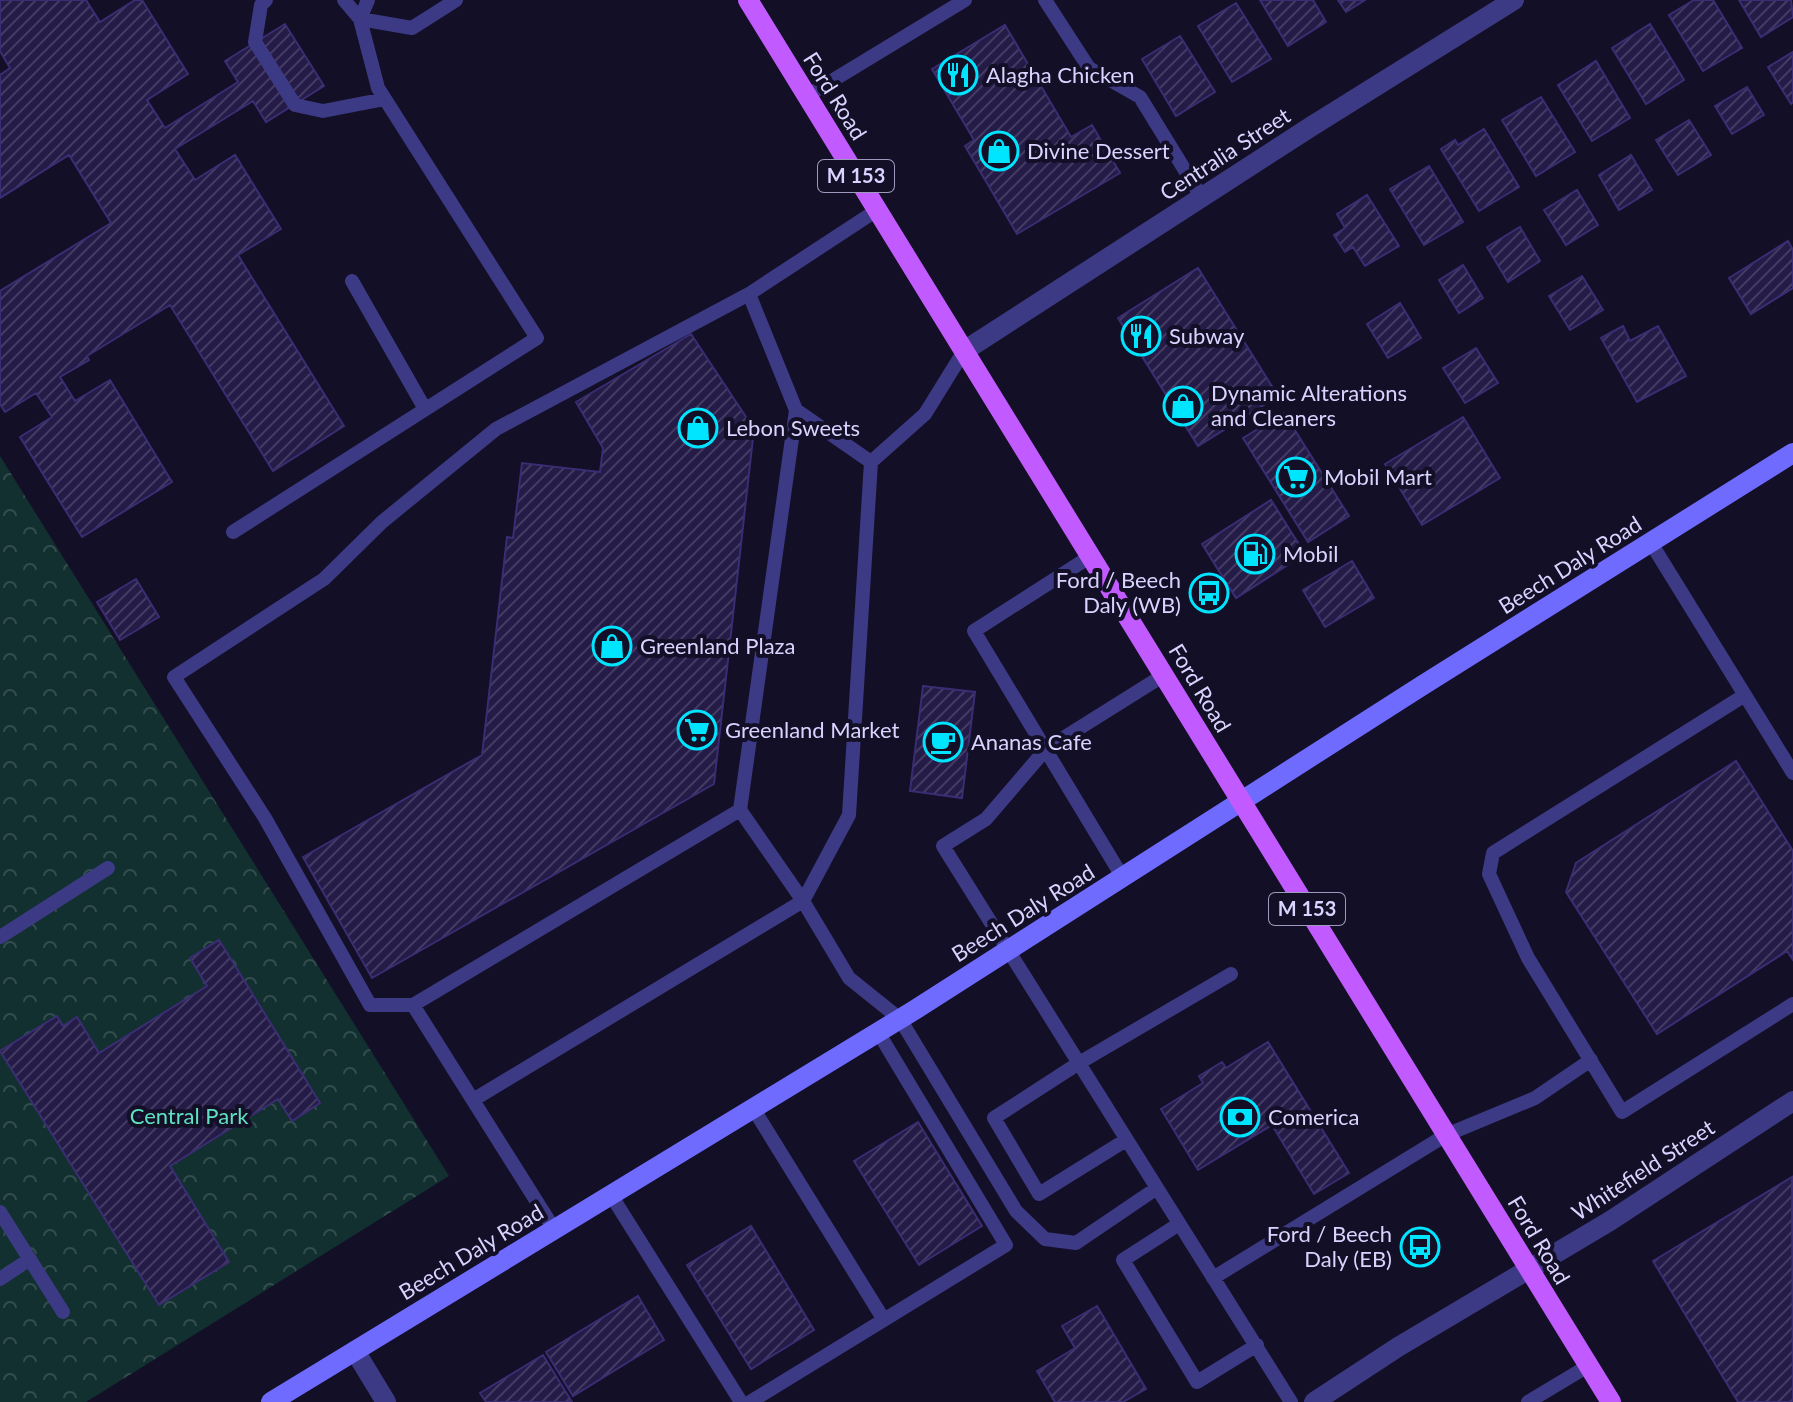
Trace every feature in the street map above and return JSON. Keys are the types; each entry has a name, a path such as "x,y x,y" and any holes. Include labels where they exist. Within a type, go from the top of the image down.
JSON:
{"main road":[{"name":"Ford Road","path":"748,0 1611,1402"},
{"name":"Beech Daly Road","path":"271,1402 900,1019 1793,453"}],"street":[{"name":"Centralia Street","path":"964,351 1514,0"},
{"name":"Whitefield Street","path":"1314,1402 1398,1347 1610,1221 1793,1101"},
{"path":"355,1351 386,1402"}],"lane":[{"path":"266,0 261,5 255,42 295,105 323,111 385,99"},
{"path":"233,532 537,338 378,88 360,19 344,0"},
{"path":"360,19 368,0"},
{"path":"360,19 412,28 456,0"},
{"path":"807,96 965,0"},
{"path":"1045,0 1089,68 1140,97 1202,198"},
{"path":"740,810 413,1005 370,1005 265,818 174,677 324,579 382,522 496,429 749,294 877,210"},
{"path":"352,281 425,409"},
{"path":"749,294 796,410 740,810 803,901 849,978 900,1019 1016,1211 1045,1239 1076,1243 1157,1188"},
{"path":"473,1100 803,901 849,815 871,462 925,414 964,351"},
{"path":"796,410 871,462"},
{"path":"1651,543 1793,773"},
{"path":"1091,556 974,631 1123,878"},
{"path":"1164,675 1046,749 986,819 943,846 1291,1402"},
{"path":"1745,695 1493,853 1489,874 1528,958 1622,1112 1793,1004"},
{"path":"0,937 108,868"},
{"path":"1126,1140 1039,1194 994,1118 1079,1063 1231,974"},
{"path":"413,1005 554,1229"},
{"path":"750,1402 1006,1245 878,1032"},
{"path":"1213,1278 1446,1135 1535,1098 1591,1060"},
{"path":"753,1108 884,1320"},
{"path":"611,1195 741,1402"},
{"path":"0,1212 63,1312"},
{"path":"1179,1224 1123,1260 1197,1382 1257,1345"},
{"path":"0,1279 30,1259"},
{"path":"1528,1402 1588,1366"}],"green space":[{"name":"Central Park","path":"0,456 449,1176 86,1402 0,1402"}],"building":[{"path":"0,0 86,0 100,22 135,0 142,0 188,74 147,100 165,128 238,82 225,61 285,24 324,86 266,122 253,101 175,149 195,180 235,155 281,229 238,255 344,426 273,471 170,305 87,356 89,360 60,377 75,401 110,380 172,482 82,537 20,437 52,417 36,393 5,412 0,404 0,291 111,223 69,155 0,198 0,75 10,68 0,51"},
{"path":"1260,0 1313,0 1326,22 1288,46"},
{"path":"1338,0 1365,0 1346,12"},
{"path":"1694,0 1713,0 1742,48 1703,71 1669,15"},
{"path":"1739,0 1791,0 1793,17 1761,37"},
{"path":"1236,3 1271,59 1232,82 1198,26"},
{"path":"1650,24 1684,80 1646,104 1612,48"},
{"path":"1005,25 1071,137 1092,125 1120,173 1017,234 965,146 974,140 932,69"},
{"path":"1180,36 1215,92 1176,116 1142,59"},
{"path":"1793,52 1793,102 1791,104 1768,67"},
{"path":"1596,61 1630,118 1592,141 1558,85"},
{"path":"1747,87 1764,115 1732,134 1715,106"},
{"path":"1541,97 1575,152 1536,176 1502,120"},
{"path":"1689,120 1711,155 1678,175 1656,140"},
{"path":"1484,129 1519,187 1479,211 1441,149 1455,140 1458,145"},
{"path":"1631,155 1652,190 1619,210 1599,175"},
{"path":"1429,166 1463,222 1424,245 1390,189"},
{"path":"1577,190 1598,225 1566,245 1544,210"},
{"path":"1367,195 1399,246 1365,266 1353,247 1345,252 1334,235 1345,228 1337,214"},
{"path":"1520,227 1540,261 1508,282 1487,247"},
{"path":"1788,241 1793,250 1793,288 1751,314 1729,278"},
{"path":"1463,265 1483,298 1459,313 1439,280"},
{"path":"1198,268 1278,396 1198,446 1118,318"},
{"path":"1582,276 1603,310 1570,330 1549,296"},
{"path":"1400,303 1421,338 1388,358 1367,324"},
{"path":"1623,326 1630,341 1658,326 1686,376 1637,402 1601,338"},
{"name":"Greenland Plaza","path":"691,334 754,429 714,784 372,978 303,857 482,755 507,537 513,538 522,463 600,472 603,448 576,402"},
{"path":"1476,348 1498,383 1465,403 1443,368"},
{"name":"Mobil Mart","path":"1284,413 1349,516 1308,542 1243,438"},
{"path":"1463,417 1500,478 1422,525 1385,464"},
{"path":"1271,500 1305,554 1236,598 1202,544"},
{"path":"1352,561 1374,598 1325,627 1303,590"},
{"path":"136,579 159,617 120,640 97,602"},
{"name":"Ananas Cafe","path":"923,686 975,692 962,798 910,791"},
{"path":"1736,761 1793,851 1793,960 1787,951 1657,1034 1566,892 1576,863"},
{"path":"219,940 320,1103 292,1121 278,1099 170,1166 229,1262 159,1305 0,1051 57,1016 63,1026 77,1017 99,1053 207,986 190,958"},
{"name":"Comerica","path":"1268,1042 1349,1173 1314,1194 1272,1125 1198,1170 1161,1109 1203,1083 1199,1076 1222,1062 1226,1068"},
{"path":"918,1122 982,1226 919,1265 854,1161"},
{"path":"1792,1177 1793,1402 1738,1402 1653,1261"},
{"path":"751,1226 814,1330 751,1369 687,1265"},
{"path":"638,1296 664,1340 573,1396 546,1352"},
{"path":"1097,1306 1146,1389 1123,1402 1055,1402 1037,1371 1075,1348 1062,1326"},
{"path":"543,1355 572,1402 486,1402 480,1393"}],"place":[{"name":"Alagha Chicken","path":"958,75"},
{"name":"Divine Dessert","path":"999,151"},
{"name":"Subway","path":"1141,336"},
{"name":"Dynamic Alterations and Cleaners","path":"1183,406"},
{"name":"Lebon Sweets","path":"698,428"},
{"name":"Mobil Mart","path":"1296,477"},
{"name":"Mobil","path":"1255,554"},
{"name":"Ford / Beech Daly (WB)","path":"1209,593"},
{"name":"Greenland Plaza","path":"612,646"},
{"name":"Greenland Market","path":"697,730"},
{"name":"Ananas Cafe","path":"943,742"},
{"name":"Comerica","path":"1240,1117"},
{"name":"Ford / Beech Daly (EB)","path":"1420,1247"}]}
